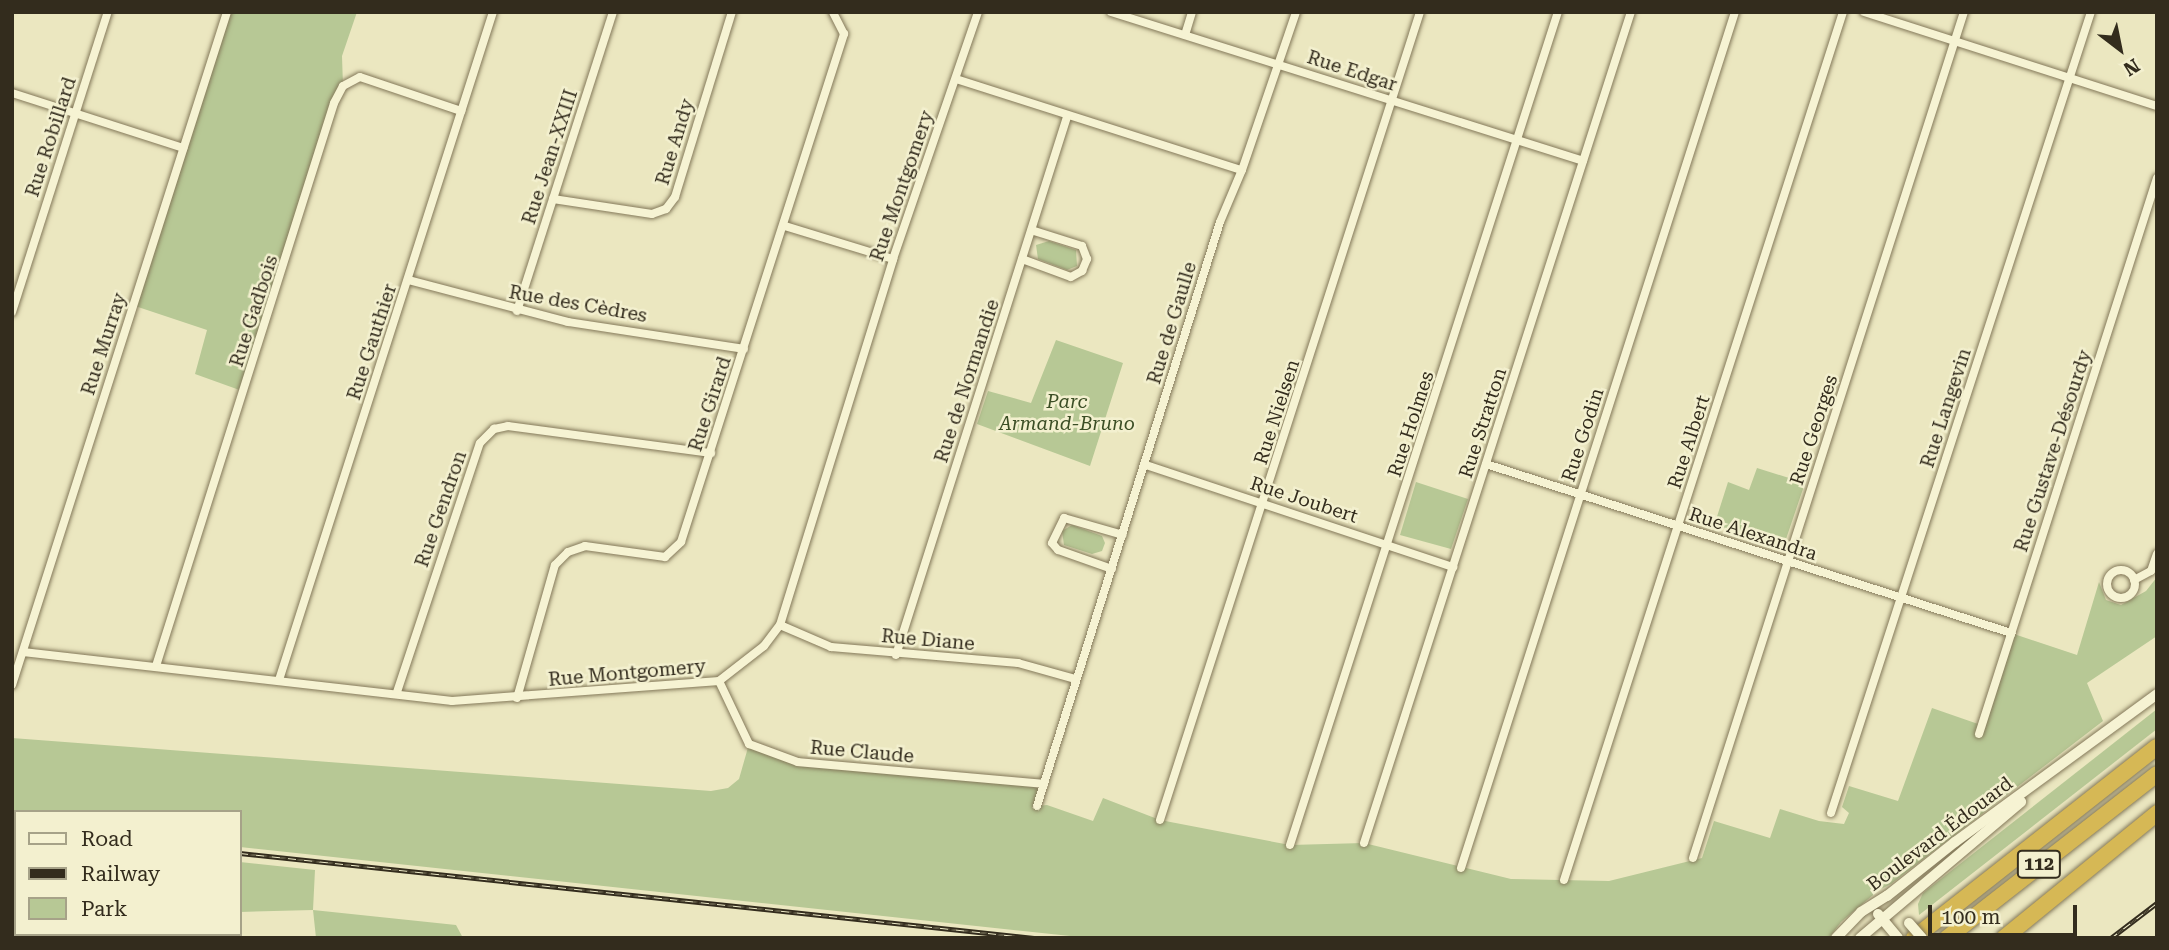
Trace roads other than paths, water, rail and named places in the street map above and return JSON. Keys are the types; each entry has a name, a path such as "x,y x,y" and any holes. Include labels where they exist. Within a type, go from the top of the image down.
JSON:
{"highway":[{"name":"112","path":"1911,930 2157,747"},
{"name":"112","path":"1947,938 2157,774"},
{"path":"2004,938 2157,813"}],"street":[{"name":"Rue Robillard","path":"12,312 108,12"},
{"name":"Rue Murray","path":"12,685 227,12"},
{"name":"Rue Gauthier","path":"279,680 493,12"},
{"name":"Rue Jean-XXIII","path":"517,311 613,12"},
{"name":"Rue Andy","path":"553,199 652,214 666,209 675,197 732,12"},
{"name":"Rue Girard","path":"517,698 555,565 568,552 584,546 665,557 681,542 785,226 844,34 833,12"},
{"name":"Rue Montgomery","path":"23,652 397,692 453,701 719,681 764,646 780,625 893,260 978,12"},
{"name":"Rue Edgar","path":"1111,12 1583,161"},
{"path":"1185,35 1192,12"},
{"name":"Rue de Gaulle","path":"1037,806 1220,222 1242,170 1296,12"},
{"name":"Rue Nielsen","path":"1160,820 1264,504 1420,12"},
{"name":"Rue Holmes","path":"1290,845 1558,12"},
{"name":"Rue Stratton","path":"1364,843 1631,12"},
{"name":"Rue Godin","path":"1461,868 1735,12"},
{"name":"Rue Albert","path":"1564,880 1843,12"},
{"path":"1864,12 2069,80 2157,106"},
{"name":"Rue Georges","path":"1693,858 1964,12"},
{"name":"Rue Langevin","path":"1831,813 2091,12"},
{"name":"Rue Gadbois","path":"156,666 338,95 343,86 360,77 461,111"},
{"path":"956,79 1068,117 1242,170"},
{"path":"12,93 183,148"},
{"name":"Rue de Normandie","path":"896,655 1068,117"},
{"name":"Rue Gustave-Désourdy","path":"1979,734 2157,178"},
{"path":"785,226 893,260"},
{"path":"1022,259 1071,277 1082,271 1087,259 1082,246 1031,230"},
{"name":"Rue des Cèdres","path":"408,280 517,311 568,322 744,349"},
{"name":"Rue Gendron","path":"397,692 480,443 494,429 508,426 711,453"},
{"name":"Rue Alexandra","path":"1486,464 2011,633"},
{"name":"Rue Joubert","path":"1146,465 1453,567"},
{"path":"1112,569 1058,550 1052,543 1064,518 1123,534"},
{"path":"2134,580 2151,571 2157,554"},
{"name":"Rue Diane","path":"780,625 831,647 896,655 1018,663 1076,679"},
{"name":"Rue Claude","path":"719,681 749,744 798,762 1044,784"},
{"name":"Boulevard Édouard","path":"1836,938 1843,928 1955,842 2068,762 2157,694"},
{"name":"Boulevard Édouard","path":"1860,938 2068,762"},
{"path":"1887,896 1911,930 1922,938"},
{"path":"1871,906 1896,936"}],"railway":[{"path":"242,853 1036,938"},
{"path":"2111,938 2157,903"}],"park label":[{"name":"Parc Armand-Bruno","path":"1067,413"}]}
